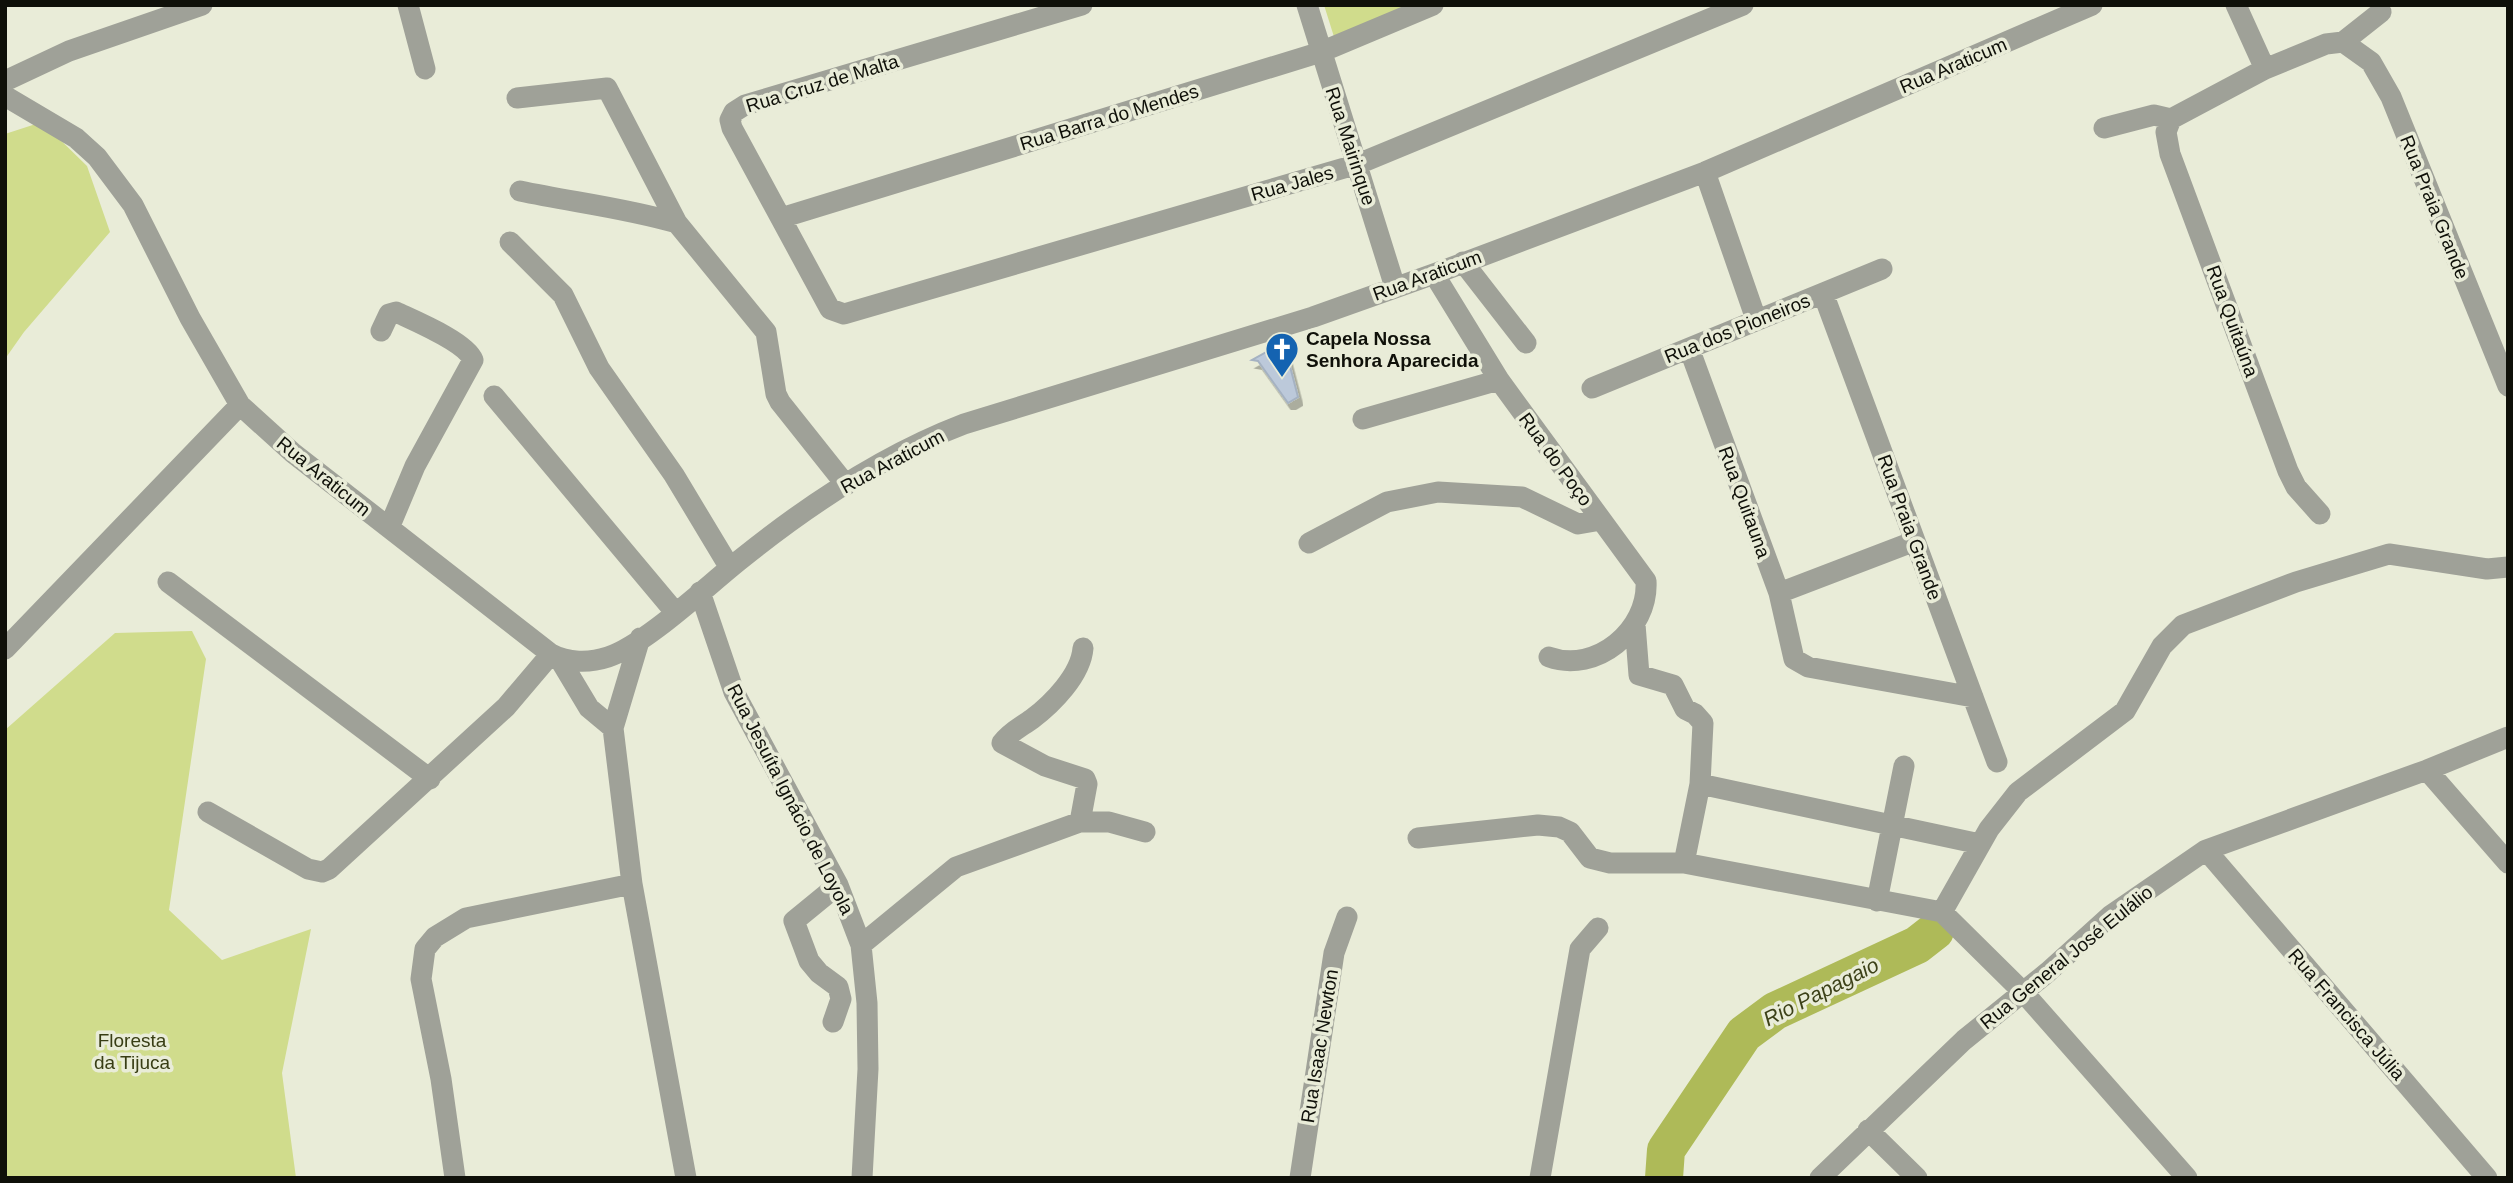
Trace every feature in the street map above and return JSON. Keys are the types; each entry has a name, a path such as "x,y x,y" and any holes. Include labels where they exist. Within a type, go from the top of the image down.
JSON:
{"street":[{"path":"5,81 69,51 202,5"},
{"path":"408,5 425,69"},
{"name":"Rua Cruz de Malta","path":"828,306 732,128 731,116 738,108 1082,5"},
{"name":"Rua Mairinque","path":"1307,5 1395,287"},
{"name":"Rua Barra do Mendes","path":"781,218 1321,52 1433,5"},
{"name":"Rua Jales","path":"828,306 835,313 844,314 1358,164 1744,5"},
{"name":"Rua Araticum","path":"5,96 76,138 97,157 133,205 190,318 240,405 293,453 555,656 584,662 609,657 640,638 780,527 913,446 964,425 1313,317 1434,274 1705,172 2092,5"},
{"path":"2236,5 2265,69"},
{"path":"2104,128 2154,115 2171,119 2265,69 2326,44 2343,42 2381,12"},
{"name":"Rua Praia Grande","path":"2343,42 2371,62 2391,97 2508,386"},
{"path":"517,98 607,88 677,223 766,332 776,394 780,402 846,485"},
{"name":"Rua Quitaúna","path":"2171,119 2166,132 2170,154 2288,471 2296,487 2320,513"},
{"path":"1705,172 1756,319"},
{"path":"520,191 600,208 646,214 677,223"},
{"path":"510,242 563,295 599,368 674,475 730,568"},
{"path":"1463,262 1526,343"},
{"name":"Rua dos Pioneiros","path":"1592,388 1882,269"},
{"name":"Rua do Poço","path":"1434,274 1499,380 1646,581 1647,592 1635,624 1619,643 1606,652 1566,661 1549,657"},
{"name":"Rua Praia Grande","path":"1823,293 1997,762"},
{"path":"381,331 389,314 396,312 452,341 467,351 473,360 415,466 389,528"},
{"name":"Rua Quitauna","path":"1689,348 1779,593 1794,659 1808,667 1973,697"},
{"path":"1363,419 1499,380"},
{"path":"494,396 675,612"},
{"path":"5,649 240,405"},
{"path":"1309,543 1387,502 1438,492 1521,497 1578,524 1601,520"},
{"path":"1779,593 1915,541"},
{"path":"1942,912 1980,844 2018,792 2125,711 2162,646 2183,625 2296,582 2389,554 2487,569 2508,567"},
{"path":"168,582 430,779"},
{"name":"Rua Jesuíta Ignácio de Loyola","path":"700,592 734,692 838,885 861,945 867,1003 868,1069 862,1178"},
{"path":"1635,624 1639,675 1673,685 1685,709 1695,714 1703,723 1700,784 1684,863"},
{"path":"640,638 613,728 632,884 686,1178"},
{"path":"1080,822 1087,784 1085,779 1045,766 1002,743 1007,735 1048,705 1079,665 1083,648"},
{"path":"208,812 308,869 321,872 381,825 506,707 555,656 589,708 613,728"},
{"name":"Rua General José Eulálio","path":"1820,1178 1964,1040 2024,993 2110,916 2207,850 2427,771 2508,737"},
{"path":"1877,901 1904,766"},
{"path":"2427,771 2508,863"},
{"path":"1700,784 1980,844"},
{"path":"861,945 956,867 1080,822 1109,822 1145,832"},
{"path":"1418,838 1538,825 1559,827 1570,832 1590,858 1620,864 1684,863 1942,912 2024,993 2187,1178"},
{"name":"Rua Francisca Júlia","path":"2207,850 2487,1178"},
{"path":"455,1178 441,1079 421,979 425,949 435,937 466,918 632,884"},
{"path":"833,1022 841,999 838,987 819,973 809,961 794,920 838,885"},
{"name":"Rua Isaac Newton","path":"1300,1178 1334,953 1347,917"},
{"path":"1540,1178 1580,949 1598,928"},
{"path":"1868,1130 1917,1178"}],"green space":[{"path":"1324,5 1418,5 1335,40"},
{"path":"42,122 87,166 110,232 24,332 5,359 5,134"},
{"name":"Floresta da Tijuca","path":"192,631 206,659 169,910 222,960 311,929 282,1073 296,1178 5,1178 5,730 115,633"}],"building":[{"name":"Capela Nossa Senhora Aparecida","path":"1288,340 1291,345 1286,351 1298,397 1288,403 1258,361 1252,360"}],"waterway":[{"name":"Rio Papagaio","path":"1664,1178 1666,1150 1744,1034 1775,1011 1917,945 1935,931"}],"place":[{"name":"Capela Nossa Senhora Aparecida","path":"1282,379"}]}
